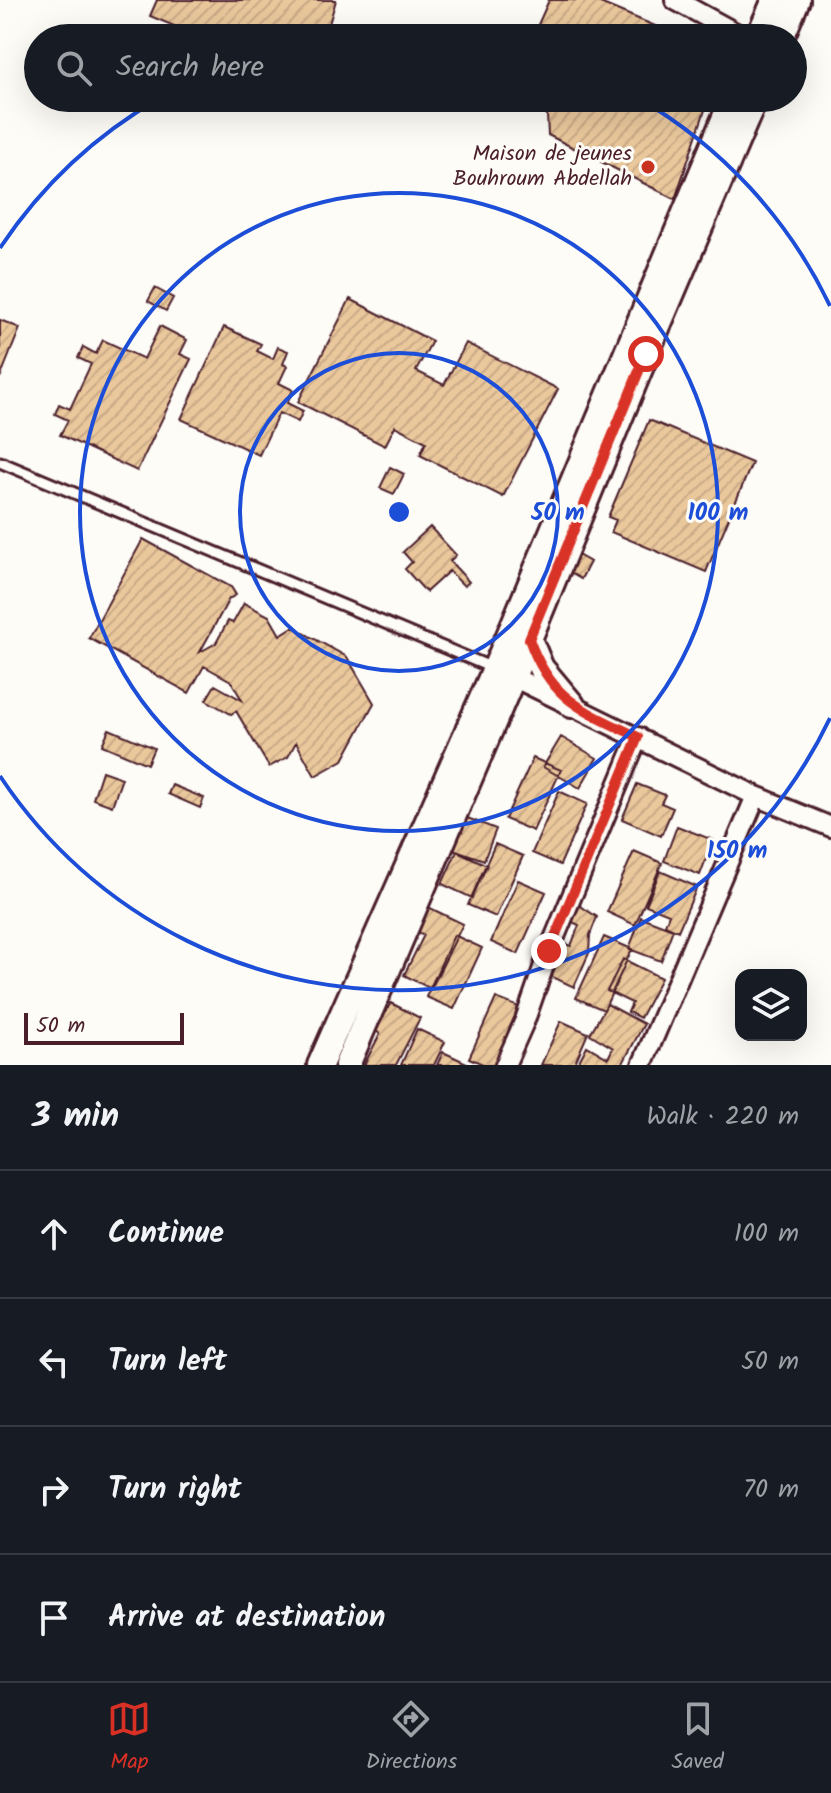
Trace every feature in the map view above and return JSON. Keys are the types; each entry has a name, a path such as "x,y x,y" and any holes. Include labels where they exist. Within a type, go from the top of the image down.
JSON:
{"main road":[{"path":"764,24 775,0"},
{"path":"787,24 797,0"},
{"path":"347,1065 727,112"},
{"path":"320,1065 504,672 529,639 749,112"},
{"path":"529,639 541,668 572,705"}],"street":[{"path":"675,0 719,24"},
{"path":"504,672 756,796 831,827"},
{"path":"505,1065 638,737"},
{"path":"642,1065 756,796"}],"lane":[{"path":"0,462 504,672"}],"building":[{"path":"157,0 336,0 329,24 169,24 150,16"},
{"path":"549,0 593,0 650,24 538,24"},
{"name":"Maison de jeunes Bouhroum Abdellah","path":"542,112 704,112 675,199 548,135 547,115"},
{"path":"155,288 173,298 166,311 148,301"},
{"path":"350,299 432,341 416,371 444,385 466,343 558,389 503,497 420,455 426,442 395,426 385,446 298,402"},
{"path":"0,320 20,328 0,378"},
{"path":"160,326 187,340 180,354 191,359 137,471 60,435 68,420 55,414 59,404 70,409 91,364 78,358 83,347 96,354 103,340 144,359"},
{"path":"224,327 261,344 257,351 273,359 278,347 288,351 283,364 287,366 279,383 293,390 287,403 303,411 298,422 279,413 259,455 181,419"},
{"path":"649,420 752,463 706,572 611,532 616,520 608,517"},
{"path":"390,467 404,474 394,494 380,488"},
{"path":"430,527 456,555 450,561 469,582 464,586 449,571 426,592 405,569 412,562 403,552"},
{"path":"143,539 231,587 236,595 229,599 200,652 216,643 228,621 233,623 244,603 269,616 280,635 293,627 347,657 374,703 343,760 315,776 296,742 288,757 269,767 236,711 231,714 206,700 215,685 242,700 231,681 204,666 189,693 89,638"},
{"path":"578,555 590,562 581,579 569,572"},
{"path":"109,729 154,748 147,764 102,745"},
{"path":"561,737 597,758 580,788 543,767"},
{"path":"533,758 561,770 533,831 505,819"},
{"path":"102,771 122,778 112,806 93,799"},
{"path":"637,784 665,795 661,803 673,808 661,836 622,819"},
{"path":"172,785 204,798 200,808 168,794"},
{"path":"559,791 587,804 560,865 532,853"},
{"path":"462,816 496,829 484,860 450,848"},
{"path":"677,826 713,840 700,875 664,861"},
{"path":"495,844 523,856 496,917 468,905"},
{"path":"457,851 487,865 472,898 442,884"},
{"path":"634,851 662,863 635,925 607,912"},
{"path":"660,871 697,887 678,931 665,925 669,914 646,905"},
{"path":"518,880 546,892 518,954 491,942"},
{"path":"576,903 597,917 590,935 589,953 574,987 546,974 558,942 571,946 579,925 570,921"},
{"path":"428,907 463,924 431,989 404,975 424,935 416,931"},
{"path":"641,917 673,929 661,961 629,949"},
{"path":"454,935 482,948 454,1009 426,997"},
{"path":"604,937 632,949 604,1010 576,998"},
{"path":"623,959 661,978 640,1018 628,1012 632,1003 607,991"},
{"path":"496,998 524,1009 499,1065 485,1065 469,1058"},
{"path":"391,1003 420,1018 396,1065 364,1065 380,1034 376,1031"},
{"path":"607,1004 644,1024 622,1065 577,1065 587,1046 608,1058 613,1048 590,1034"},
{"path":"561,1021 588,1033 574,1065 541,1065"},
{"path":"417,1029 445,1042 434,1065 401,1065"},
{"path":"443,1052 471,1065 437,1065"}],"place":[{"name":"Maison de jeunes Bouhroum Abdellah","path":"648,167"}],"route":[{"path":"549,951 638,737 572,705 541,668 529,639 646,354"}]}
